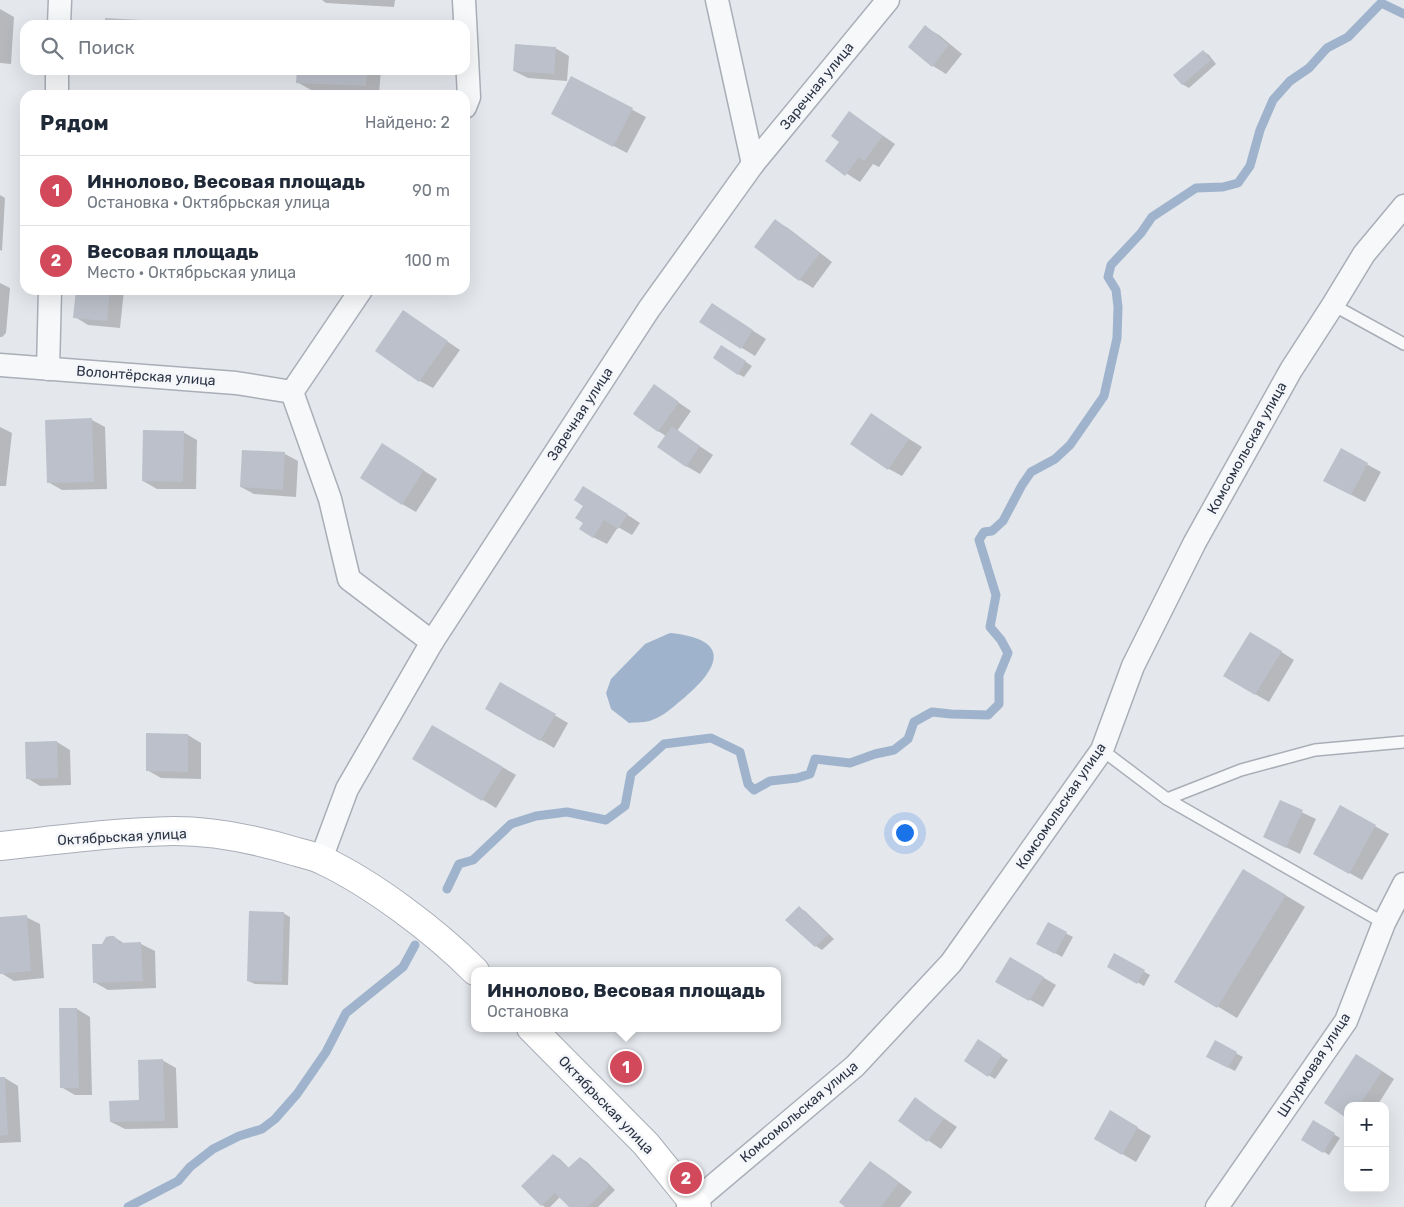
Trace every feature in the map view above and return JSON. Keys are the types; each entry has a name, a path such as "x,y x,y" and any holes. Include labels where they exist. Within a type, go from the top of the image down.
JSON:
{"main road":[{"name":"Октябрьская улица","path":"0,846 108,835 175,831 227,836 276,845 321,859 352,876 392,903 452,949 471,967"},
{"name":"Октябрьская улица","path":"536,1032 646,1144 692,1205"}],"street":[{"path":"59,20 60,0"},
{"path":"464,0 465,20"},
{"path":"717,0 753,164"},
{"name":"Заречная улица","path":"321,859 347,788 432,642 649,309 753,164 888,0"},
{"path":"57,75 57,90"},
{"path":"468,75 469,90"},
{"name":"Комсомольская улица","path":"692,1205 855,1066 950,963 1102,750 1133,666 1195,542 1291,370 1364,254 1404,206"},
{"path":"48,369 50,295"},
{"path":"358,295 292,392 330,499 349,579 432,642"},
{"name":"Волонтёрская улица","path":"0,365 236,383 292,392"},
{"name":"Штурмовая улица","path":"1217,1207 1346,1021 1384,923 1404,884"}],"lane":[{"path":"1333,305 1404,344"},
{"path":"1167,799 1241,770 1316,750 1404,742"},
{"path":"1102,750 1167,799 1384,923"}],"water":[{"path":"670,633 689,636 703,641 711,648 714,656 712,665 697,686 665,713 650,721 629,723 611,709 606,693 611,679 645,644"}],"building":[{"path":"105,18 142,20 105,20"},
{"path":"925,25 949,45 932,67 908,47"},
{"path":"515,44 556,47 554,74 513,71"},
{"path":"1203,50 1211,60 1182,85 1173,75"},
{"path":"297,75 367,75 366,86 296,83"},
{"path":"571,76 633,108 613,147 551,114"},
{"path":"849,111 883,136 864,161 859,157 845,176 825,161 839,142 831,136"},
{"path":"775,219 820,253 799,281 754,247"},
{"path":"75,295 110,295 107,321 73,318"},
{"path":"712,303 753,330 741,349 699,322"},
{"path":"403,310 448,341 419,382 375,351"},
{"path":"721,345 746,361 738,375 713,358"},
{"path":"654,384 679,402 658,432 633,414"},
{"path":"871,413 909,439 888,470 850,444"},
{"path":"92,418 94,482 47,483 45,420"},
{"path":"672,426 700,446 686,467 657,447"},
{"path":"143,430 184,431 183,482 142,481"},
{"path":"382,443 424,470 402,505 360,478"},
{"path":"1341,448 1368,463 1351,495 1323,481"},
{"path":"242,450 285,452 283,490 240,487"},
{"path":"583,486 628,514 618,529 604,520 593,538 579,529 583,523 575,518 583,506 574,500"},
{"path":"1250,632 1282,651 1255,695 1223,676"},
{"path":"500,682 556,714 540,741 485,709"},
{"path":"432,725 503,767 482,801 412,759"},
{"path":"146,733 188,734 188,772 146,771"},
{"path":"57,741 58,778 26,779 25,742"},
{"path":"1280,800 1303,810 1286,848 1263,837"},
{"path":"1340,805 1376,825 1349,874 1313,854"},
{"path":"1243,869 1286,895 1217,1008 1174,982"},
{"path":"799,906 828,935 815,947 785,920"},
{"path":"249,911 284,912 282,982 247,981"},
{"path":"27,915 31,971 0,974 0,917"},
{"path":"1048,922 1067,932 1055,954 1036,944"},
{"path":"114,936 120,943 141,942 143,981 93,983 92,944 102,944 106,937"},
{"path":"1114,953 1145,970 1137,984 1107,967"},
{"path":"1010,957 1044,977 1029,1001 995,982"},
{"path":"59,1008 77,1008 79,1088 60,1088"},
{"path":"978,1039 1002,1055 988,1077 964,1061"},
{"path":"1215,1040 1237,1052 1228,1068 1206,1057"},
{"path":"1356,1054 1382,1071 1362,1102 1344,1102 1344,1116 1324,1103"},
{"path":"163,1059 165,1121 110,1122 109,1101 139,1100 138,1060"},
{"path":"0,1077 5,1077 8,1135 0,1136"},
{"path":"915,1097 944,1119 927,1142 898,1121"},
{"path":"1110,1110 1138,1127 1122,1155 1094,1139"},
{"path":"1313,1120 1335,1133 1323,1153 1301,1140"},
{"path":"553,1154 568,1168 580,1157 609,1186 588,1207 569,1207 555,1193 541,1206 521,1186"},
{"path":"870,1161 899,1183 881,1207 845,1207 839,1202"}],"waterway":[{"path":"447,889 459,864 473,860 511,824 536,816 567,812 606,820 625,806 631,774 664,744 711,738 740,752 748,784 754,790 770,781 797,778 810,774 815,759 850,763 875,754 894,750 908,739 914,722 932,712 988,715 999,704 999,675 1008,653 1001,640 990,627 996,595 979,540 984,532 992,531 1003,521 1031,472 1055,459 1070,445 1104,396 1117,338 1118,307 1116,290 1108,277 1111,265 1141,233 1152,217 1196,188 1223,187 1238,183 1250,166 1260,130 1273,100 1290,81 1309,68 1327,48 1348,37 1381,3 1404,14"},
{"path":"128,1207 178,1181 190,1167 213,1149 239,1136 262,1129 275,1119 297,1094 326,1052 346,1013 403,967 415,945"}],"place":[{"name":"Иннолово, Весовая площадь","path":"626,1067"},
{"name":"Весовая площадь","path":"686,1178"}]}
